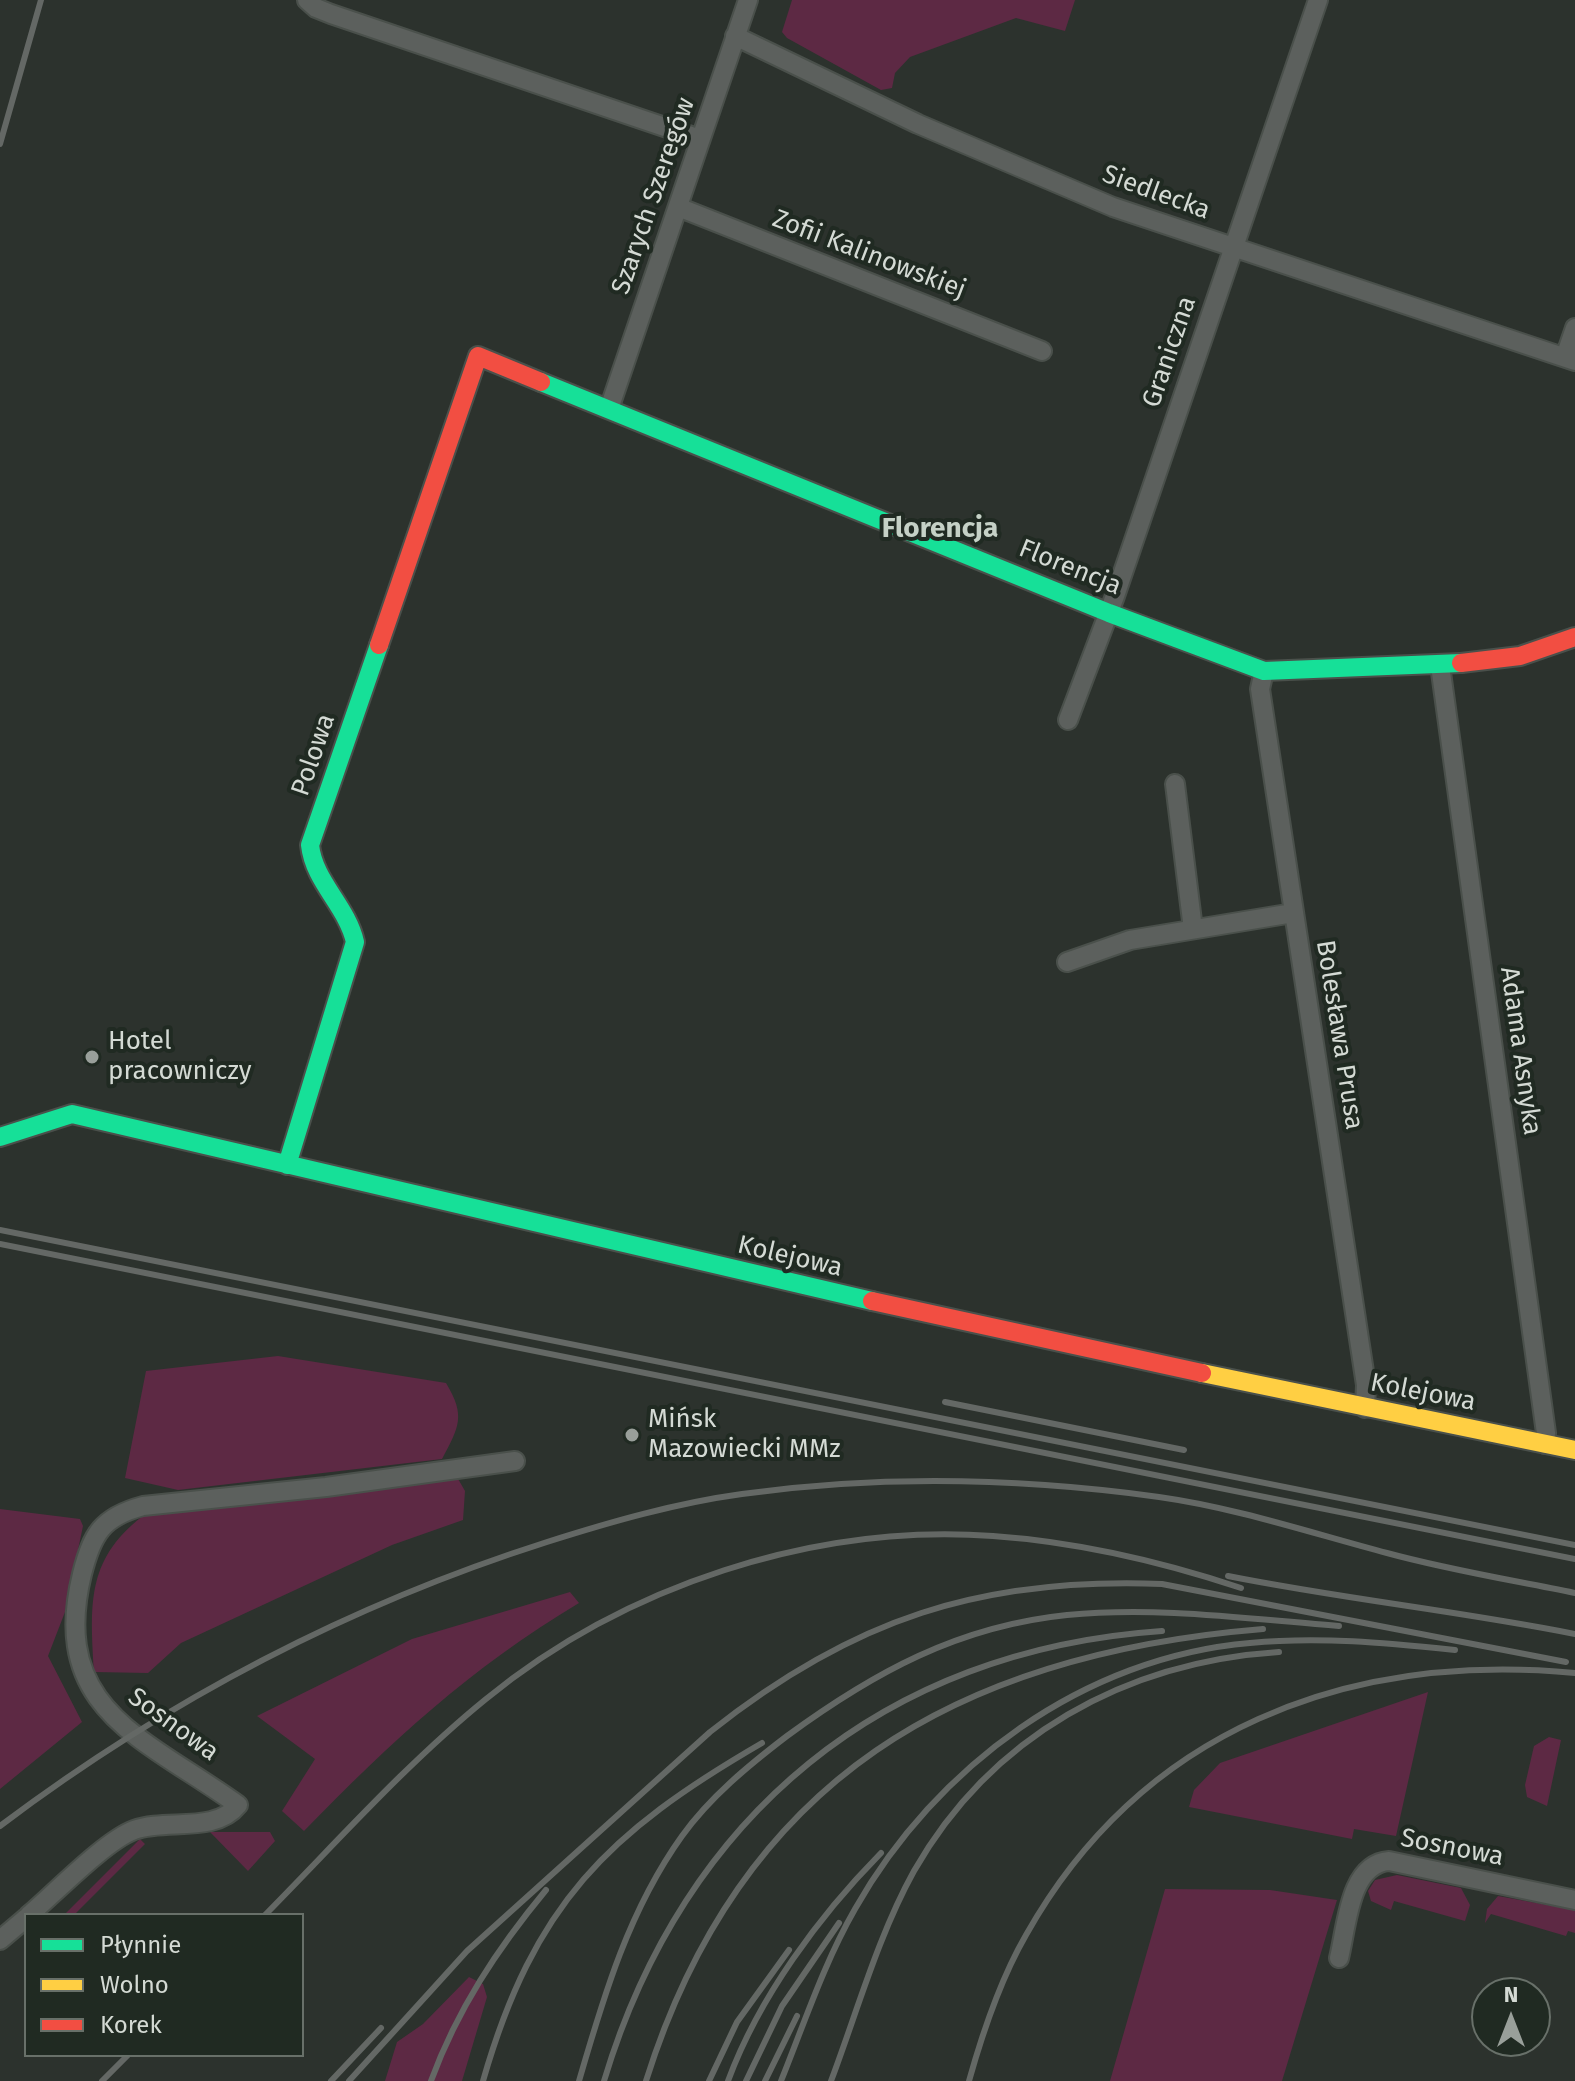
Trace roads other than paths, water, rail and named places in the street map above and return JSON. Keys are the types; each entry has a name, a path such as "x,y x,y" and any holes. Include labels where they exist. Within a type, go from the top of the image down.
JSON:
{"street":[{"path":"307,0 331,14 700,139"},
{"name":"Szarych Szeregów","path":"609,409 748,0"},
{"name":"Graniczna","path":"1068,720 1109,613 1318,0"},
{"name":"Siedlecka","path":"735,36 918,124 1053,183 1233,247 1570,359"},
{"name":"Zofii Kalinowskiej","path":"678,207 1042,351"},
{"path":"1570,359 1575,328"},
{"name":"Florencja","path":"478,356 1109,613 1264,671 1440,665 1520,656 1575,637"},
{"name":"Polowa","path":"287,1165 355,942 346,911 311,862 310,845 478,356"},
{"name":"Adama Asnyka","path":"1440,665 1544,1418 1545,1444"},
{"name":"Bolesława Prusa","path":"1264,671 1260,689 1366,1385 1365,1408"},
{"path":"1175,784 1193,929"},
{"path":"1067,962 1130,940 1293,913"},
{"name":"Kolejowa","path":"0,1137 72,1114 678,1258 1365,1408 1575,1450"},
{"name":"Sosnowa","path":"32,1913 124,1834 158,1824 207,1822 231,1813 238,1805 123,1724 94,1697 86,1684 75,1647 76,1606 86,1558 99,1528 121,1512 143,1506 326,1487 515,1461"},
{"name":"Sosnowa","path":"1339,1958 1359,1881 1369,1866 1378,1862 1389,1861 1575,1900"},
{"name":"Sosnowa","path":"0,1940 24,1919"}],"railway":[{"path":"0,144 41,0"},
{"path":"0,1230 1575,1545"},
{"path":"0,1244 1575,1559"},
{"path":"945,1402 1184,1450"},
{"path":"0,1826 63,1780 194,1698 262,1661 401,1595 473,1567 595,1527 693,1502 742,1494 846,1484 950,1481 1055,1486 1159,1497 1217,1508 1457,1570 1575,1593"},
{"path":"267,1913 400,1777 486,1699 540,1659 598,1624 660,1594 724,1570 790,1552 858,1540 925,1535 993,1536 1118,1554 1241,1588"},
{"path":"1228,1576 1575,1634"},
{"path":"349,2081 467,1951 710,1732 815,1660 921,1613 977,1598 1035,1588 1162,1584 1566,1662"},
{"path":"579,2081 598,2017 633,1923 663,1864 682,1836 705,1808 744,1770 852,1692 918,1656 953,1642 989,1630 1067,1615 1169,1613 1339,1626"},
{"path":"646,2081 687,1976 740,1886 803,1811 876,1751 959,1703 1051,1668 1153,1643 1263,1629"},
{"path":"604,2081 640,1986 686,1901 742,1827 809,1763 884,1712 969,1672 1061,1645 1162,1631"},
{"path":"781,2081 834,1951 855,1909 888,1857 928,1809 972,1766 1021,1728 1073,1696 1130,1670 1189,1653 1250,1643 1302,1640 1455,1650"},
{"path":"831,2081 901,1896 945,1823 982,1781 1023,1745 1068,1715 1116,1690 1168,1671 1222,1659 1279,1652"},
{"path":"969,2081 986,2025 1008,1970 1026,1935 1074,1864 1129,1804 1191,1756 1258,1719 1332,1692 1409,1676 1491,1670 1575,1673"},
{"path":"483,2081 503,2019 526,1966 553,1920 584,1879 619,1843 660,1809 762,1743"},
{"path":"728,2081 756,2019 793,1959 835,1903 881,1853"},
{"path":"431,2081 453,2030 480,1981 546,1890"},
{"path":"746,2081 782,2006 839,1923"},
{"path":"709,2081 737,2022 789,1950"},
{"path":"765,2081 797,2016"},
{"path":"331,2081 381,2028"},
{"path":"102,2081 126,2057"}],"place":[{"name":"Hotel pracowniczy","path":"92,1057"},
{"name":"Mińsk Mazowiecki MMz","path":"632,1435"}],"district":[{"name":"Florencja","path":"940,529"}]}
